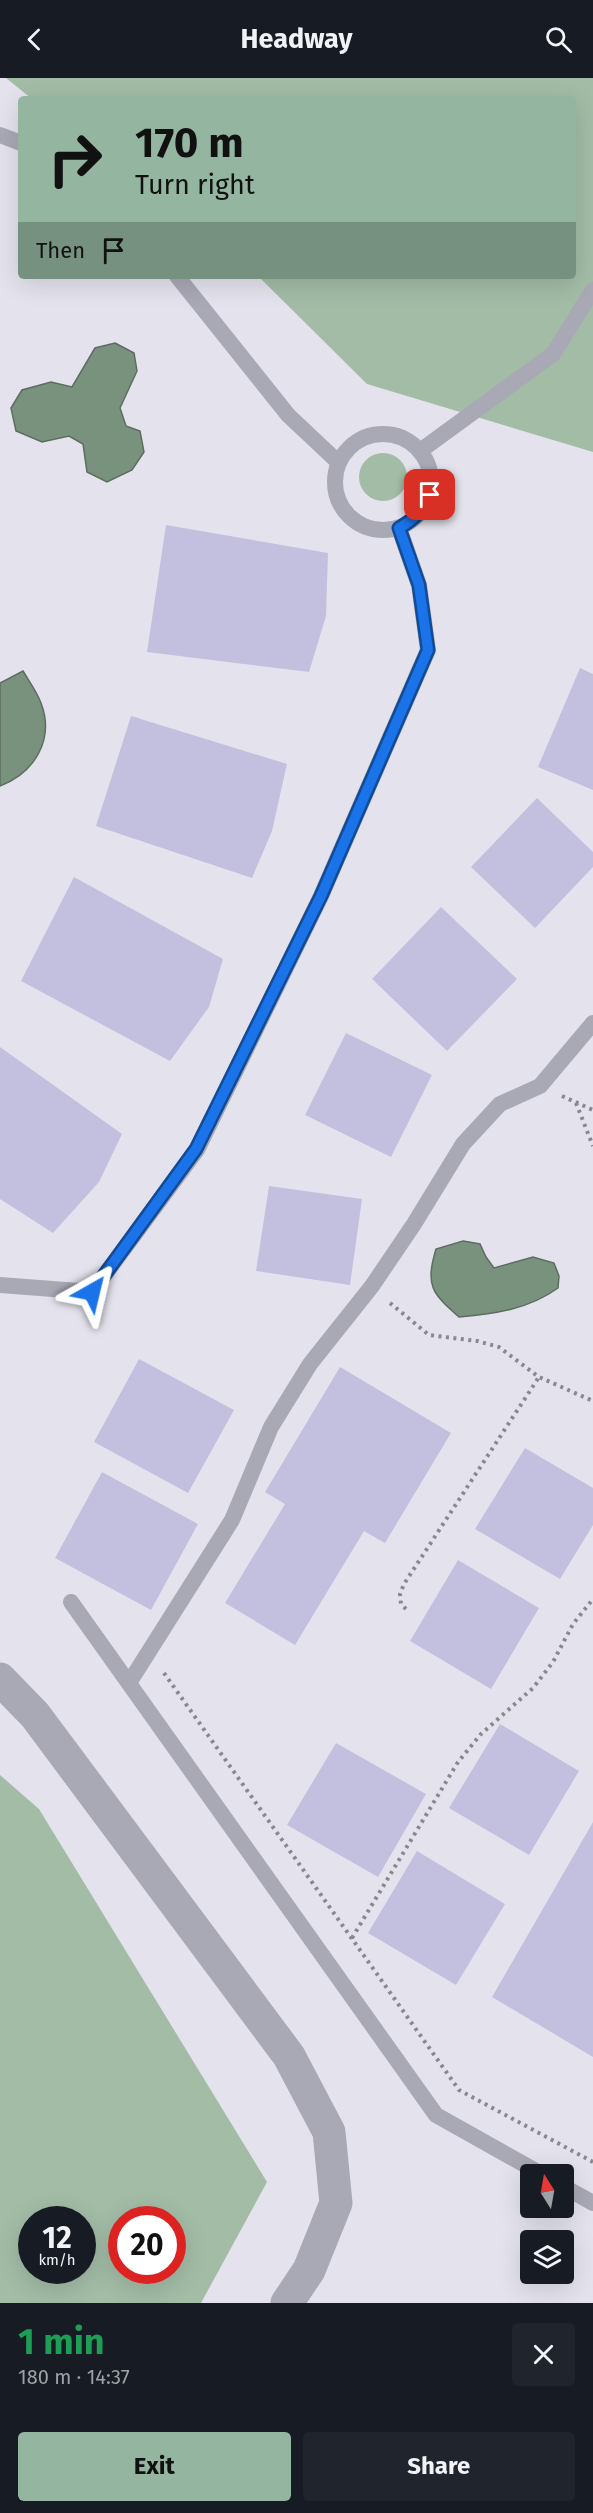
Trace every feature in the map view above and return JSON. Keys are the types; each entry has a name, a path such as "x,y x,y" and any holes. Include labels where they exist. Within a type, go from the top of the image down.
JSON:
{"street":[{"path":"0,1679 34,1714 289,2056 329,2132 336,2203 309,2270 287,2303"}],"lane":[{"path":"0,135 18,142"},
{"path":"179,279 288,415 339,463"},
{"path":"420,451 553,354 593,290"},
{"path":"376,434 393,434 408,440 420,451 429,464 432,480 430,495 423,509 413,520 399,528 383,531 368,528 354,521 343,510 336,495 334,479 339,463 348,449 360,439 376,434"},
{"path":"0,1286 92,1292 196,1149 321,896 428,650 419,585 399,528"},
{"path":"129,1683 232,1520 272,1427 310,1364 372,1286 414,1224 463,1143 500,1104 540,1086 593,1023"},
{"path":"71,1602 436,2115 523,2164"},
{"path":"574,2193 593,2203"}],"path":[{"path":"575,1102 593,1146"},
{"path":"372,1286 412,1323 429,1335 477,1341 499,1347 539,1377 593,1401"},
{"path":"406,1609 401,1604 400,1594 404,1584 539,1377"},
{"path":"352,1938 458,1762 481,1734 533,1688 553,1662 573,1624 593,1599"},
{"path":"150,1652 459,2090 593,2162"}],"shaded area":[{"path":"6,78 593,78 593,452 367,384 261,279 576,279 576,96 28,96"},
{"path":"115,343 134,353 137,371 120,408 126,426 140,431 144,452 132,470 107,482 87,472 83,444 69,436 42,442 16,431 11,408 22,390 51,382 72,387 95,348"},
{"path":"378,453 388,453 400,460 407,472 407,482 400,494 388,501 378,501 363,490 359,482 359,472 370,457"},
{"path":"23,671 41,703 45,717 43,742 32,764 23,773 0,786 0,683"},
{"path":"463,1241 480,1244 494,1268 533,1257 554,1263 559,1276 558,1288 523,1306 459,1317 437,1295 433,1288 431,1272 436,1249"},
{"path":"0,1775 39,1809 267,2182 201,2303 0,2303"}],"building":[{"path":"166,525 328,553 326,616 309,672 147,652"},
{"path":"580,668 593,674 593,790 538,767"},
{"path":"131,716 287,764 272,831 252,878 96,826"},
{"path":"537,798 593,852 593,867 535,928 471,867"},
{"path":"74,877 223,959 209,1007 170,1061 21,981"},
{"path":"441,907 517,979 447,1051 372,979"},
{"path":"346,1033 432,1075 391,1157 305,1115"},
{"path":"0,1047 122,1134 99,1182 53,1233 0,1199"},
{"path":"269,1186 362,1199 350,1285 256,1271"},
{"path":"139,1359 234,1410 188,1493 94,1442"},
{"path":"340,1367 451,1433 385,1543 364,1531 295,1645 225,1603 285,1504 265,1492"},
{"path":"525,1448 593,1488 593,1525 560,1579 475,1529"},
{"path":"102,1472 198,1524 151,1610 55,1558"},
{"path":"458,1560 539,1608 491,1689 410,1641"},
{"path":"500,1724 579,1771 529,1855 449,1808"},
{"path":"336,1743 426,1794 378,1877 287,1825"},
{"path":"593,1822 593,2057 492,1997"},
{"path":"417,1851 505,1904 456,1985 368,1933"}],"route":[{"path":"92,1292 196,1149 321,896 428,650 419,585 399,528 413,520 423,509 430,495"}]}
